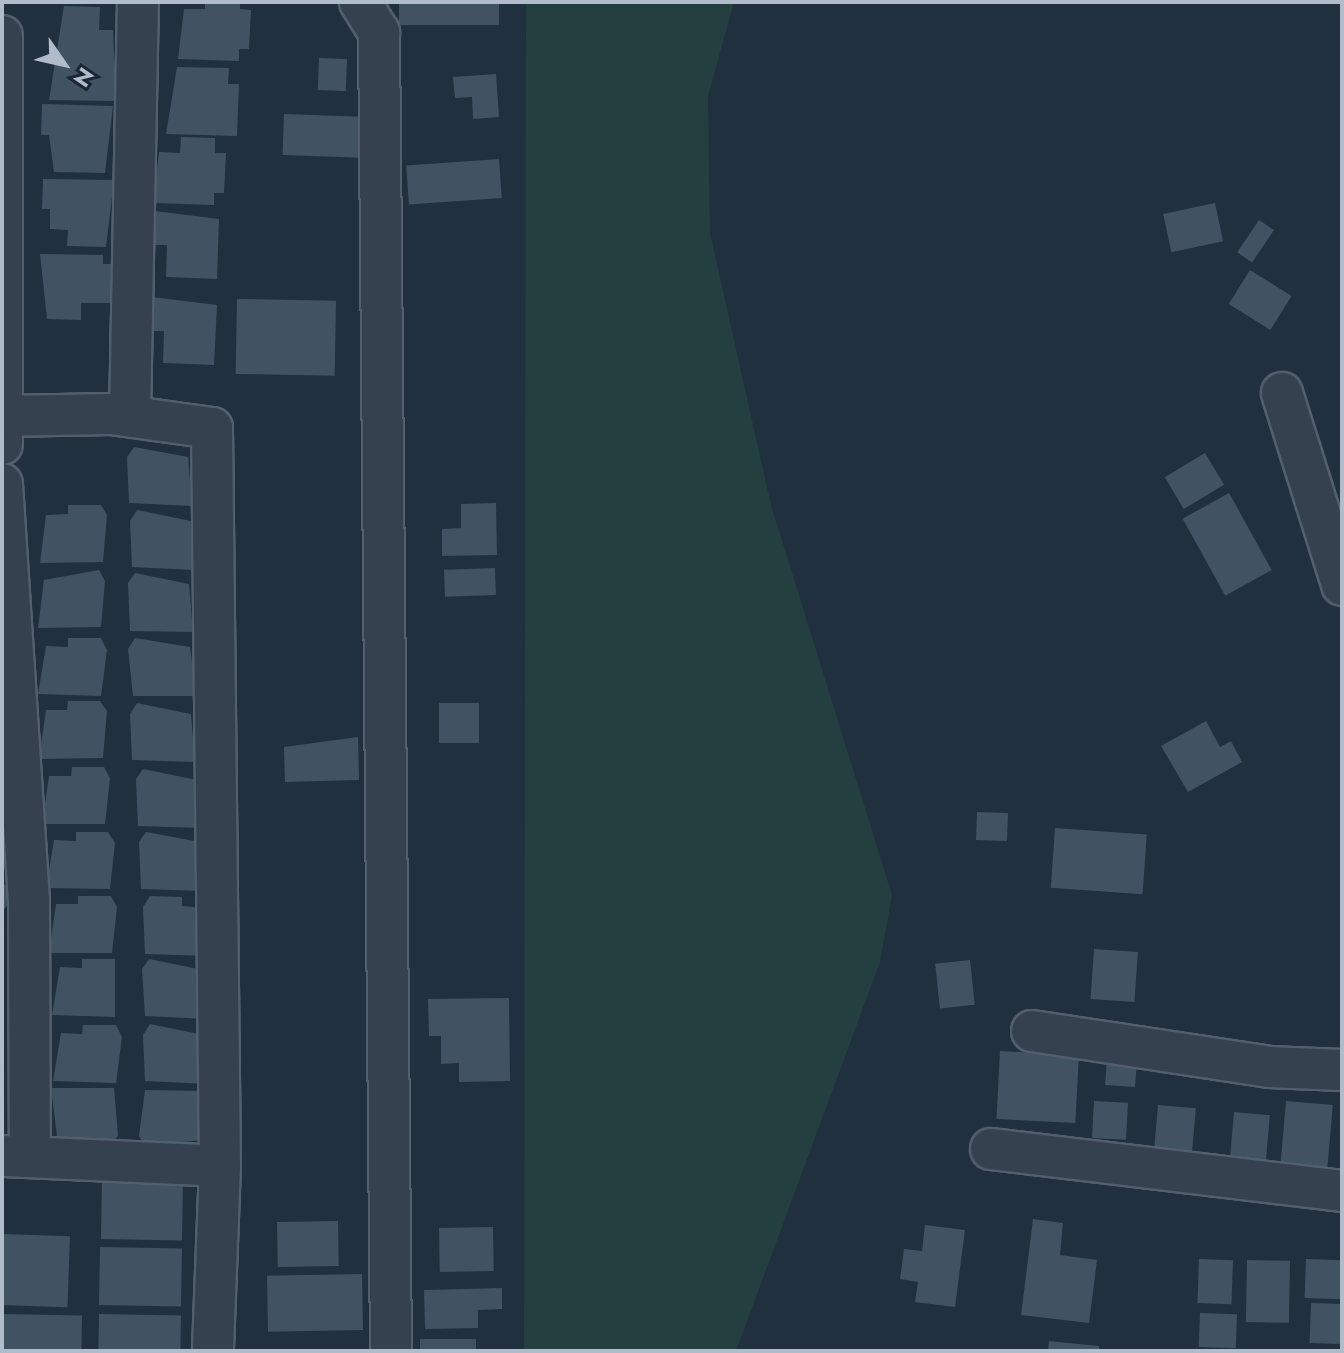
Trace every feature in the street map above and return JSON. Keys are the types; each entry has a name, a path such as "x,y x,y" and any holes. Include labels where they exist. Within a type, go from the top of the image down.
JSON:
{"street":[{"path":"130,416 138,2"},
{"path":"360,2 379,32 391,1351"},
{"path":"2,36 4,430 130,416 212,428 220,1166 213,1351"},
{"path":"1282,393 1342,585"},
{"path":"2,484 10,683 29,901 16,1157 220,1166"},
{"path":"2,948 29,901"},
{"path":"1032,1031 1269,1067 1342,1070"},
{"path":"991,1149 1342,1191"}],"green space":[{"path":"526,2 734,2 708,96 710,233 771,505 892,895 880,962 736,1351 524,1351"}],"building":[{"path":"205,2 240,2 240,9 251,10 249,49 239,49 239,61 178,59 184,9 205,9"},
{"path":"399,2 499,2 499,25 399,25"},
{"path":"64,6 100,7 99,30 113,30 116,101 49,100"},
{"path":"319,58 347,59 346,91 318,90"},
{"path":"177,67 229,68 228,84 239,84 237,136 166,134"},
{"path":"496,74 499,117 473,119 472,97 455,98 453,77"},
{"path":"42,104 113,106 105,173 54,172 49,135 41,135"},
{"path":"284,114 362,117 361,158 283,155"},
{"path":"181,137 215,138 215,153 226,153 224,193 214,193 214,205 153,203 159,152 180,153"},
{"path":"499,159 502,198 409,204 406,165"},
{"path":"43,179 114,180 106,247 67,246 68,230 50,229 50,209 42,209"},
{"path":"1215,203 1223,241 1171,252 1163,214"},
{"path":"155,211 219,219 217,279 166,277 167,245 153,245"},
{"path":"1259,220 1274,230 1252,262 1237,252"},
{"path":"40,254 103,255 103,264 111,264 110,303 81,303 81,320 47,319"},
{"path":"1250,270 1292,296 1270,330 1229,304"},
{"path":"152,297 217,305 214,365 163,363 164,331 151,331"},
{"path":"237,299 336,301 335,376 236,374"},
{"path":"134,447 188,457 192,506 129,503 127,457"},
{"path":"1205,453 1224,485 1184,509 1165,477"},
{"path":"1229,493 1272,570 1225,596 1183,519"},
{"path":"496,503 497,555 442,556 442,529 461,528 461,504"},
{"path":"68,505 101,505 107,515 103,562 40,563 46,515 68,514"},
{"path":"137,510 191,521 195,570 132,567 130,521"},
{"path":"495,568 496,595 445,597 444,570"},
{"path":"99,570 105,581 101,627 38,628 44,580"},
{"path":"135,573 189,584 193,632 130,631 128,583"},
{"path":"68,638 101,638 107,650 101,696 38,694 46,646 68,647"},
{"path":"135,638 190,647 196,696 133,696 128,649"},
{"path":"68,701 100,701 107,711 103,758 39,759 46,710 67,710"},
{"path":"137,703 191,714 195,762 132,760 130,714"},
{"path":"439,703 479,703 479,743 439,743"},
{"path":"1206,721 1220,747 1231,741 1242,762 1188,792 1161,746"},
{"path":"358,737 359,780 285,782 284,747"},
{"path":"72,767 104,767 110,778 105,824 42,824 49,776 71,776"},
{"path":"143,769 197,780 202,828 138,826 136,779"},
{"path":"977,812 1008,813 1007,841 976,840"},
{"path":"1055,828 1147,834 1143,894 1051,888"},
{"path":"76,832 108,832 115,843 110,889 46,888 54,840 76,841"},
{"path":"146,832 200,842 204,891 141,889 139,842"},
{"path":"2,883 16,892 2,913"},
{"path":"78,896 111,896 117,907 112,953 49,953 56,904 78,904"},
{"path":"150,896 182,897 182,906 204,908 208,956 145,954 143,907"},
{"path":"1094,949 1138,952 1134,1002 1091,999"},
{"path":"82,959 115,959 115,1017 52,1015 60,967 82,968"},
{"path":"149,959 203,970 208,1019 145,1016 142,969"},
{"path":"970,960 975,1005 940,1008 935,964"},
{"path":"509,998 510,1081 459,1082 459,1063 441,1064 441,1036 429,1036 428,999"},
{"path":"150,1024 204,1035 209,1084 145,1081 143,1035"},
{"path":"83,1025 116,1025 122,1037 116,1083 53,1081 61,1033 82,1034"},
{"path":"1000,1051 1079,1055 1075,1123 996,1119"},
{"path":"1107,1058 1137,1060 1135,1087 1105,1085"},
{"path":"51,1088 114,1088 118,1135 111,1146 57,1136"},
{"path":"145,1090 208,1091 200,1140 145,1147 139,1136"},
{"path":"1094,1101 1128,1103 1126,1140 1092,1138"},
{"path":"1286,1101 1333,1105 1327,1169 1280,1165"},
{"path":"1158,1105 1196,1108 1192,1156 1154,1153"},
{"path":"1234,1112 1270,1115 1266,1165 1230,1162"},
{"path":"102,1180 183,1181 182,1240 101,1239"},
{"path":"1033,1219 1063,1223 1060,1255 1097,1260 1089,1323 1021,1315"},
{"path":"338,1221 339,1266 278,1267 277,1222"},
{"path":"925,1225 965,1230 955,1307 915,1302 918,1282 900,1279 904,1249 922,1251"},
{"path":"493,1227 494,1271 440,1272 439,1228"},
{"path":"2,1234 70,1236 67,1307 2,1305"},
{"path":"100,1247 182,1248 181,1306 99,1305"},
{"path":"1199,1259 1233,1260 1231,1304 1197,1303"},
{"path":"1306,1259 1342,1260 1341,1299 1305,1298"},
{"path":"1247,1260 1290,1261 1289,1323 1246,1322"},
{"path":"362,1274 363,1330 268,1332 267,1276"},
{"path":"502,1288 502,1309 478,1310 478,1328 425,1329 424,1290"},
{"path":"1311,1303 1342,1304 1341,1344 1310,1343"},
{"path":"1200,1313 1237,1314 1236,1348 1199,1347"},
{"path":"2,1314 82,1315 81,1351 2,1351"},
{"path":"99,1314 181,1315 180,1351 98,1351"},
{"path":"420,1339 476,1339 476,1351 420,1351"},
{"path":"1049,1341 1099,1346 1099,1351 1048,1351"}]}
